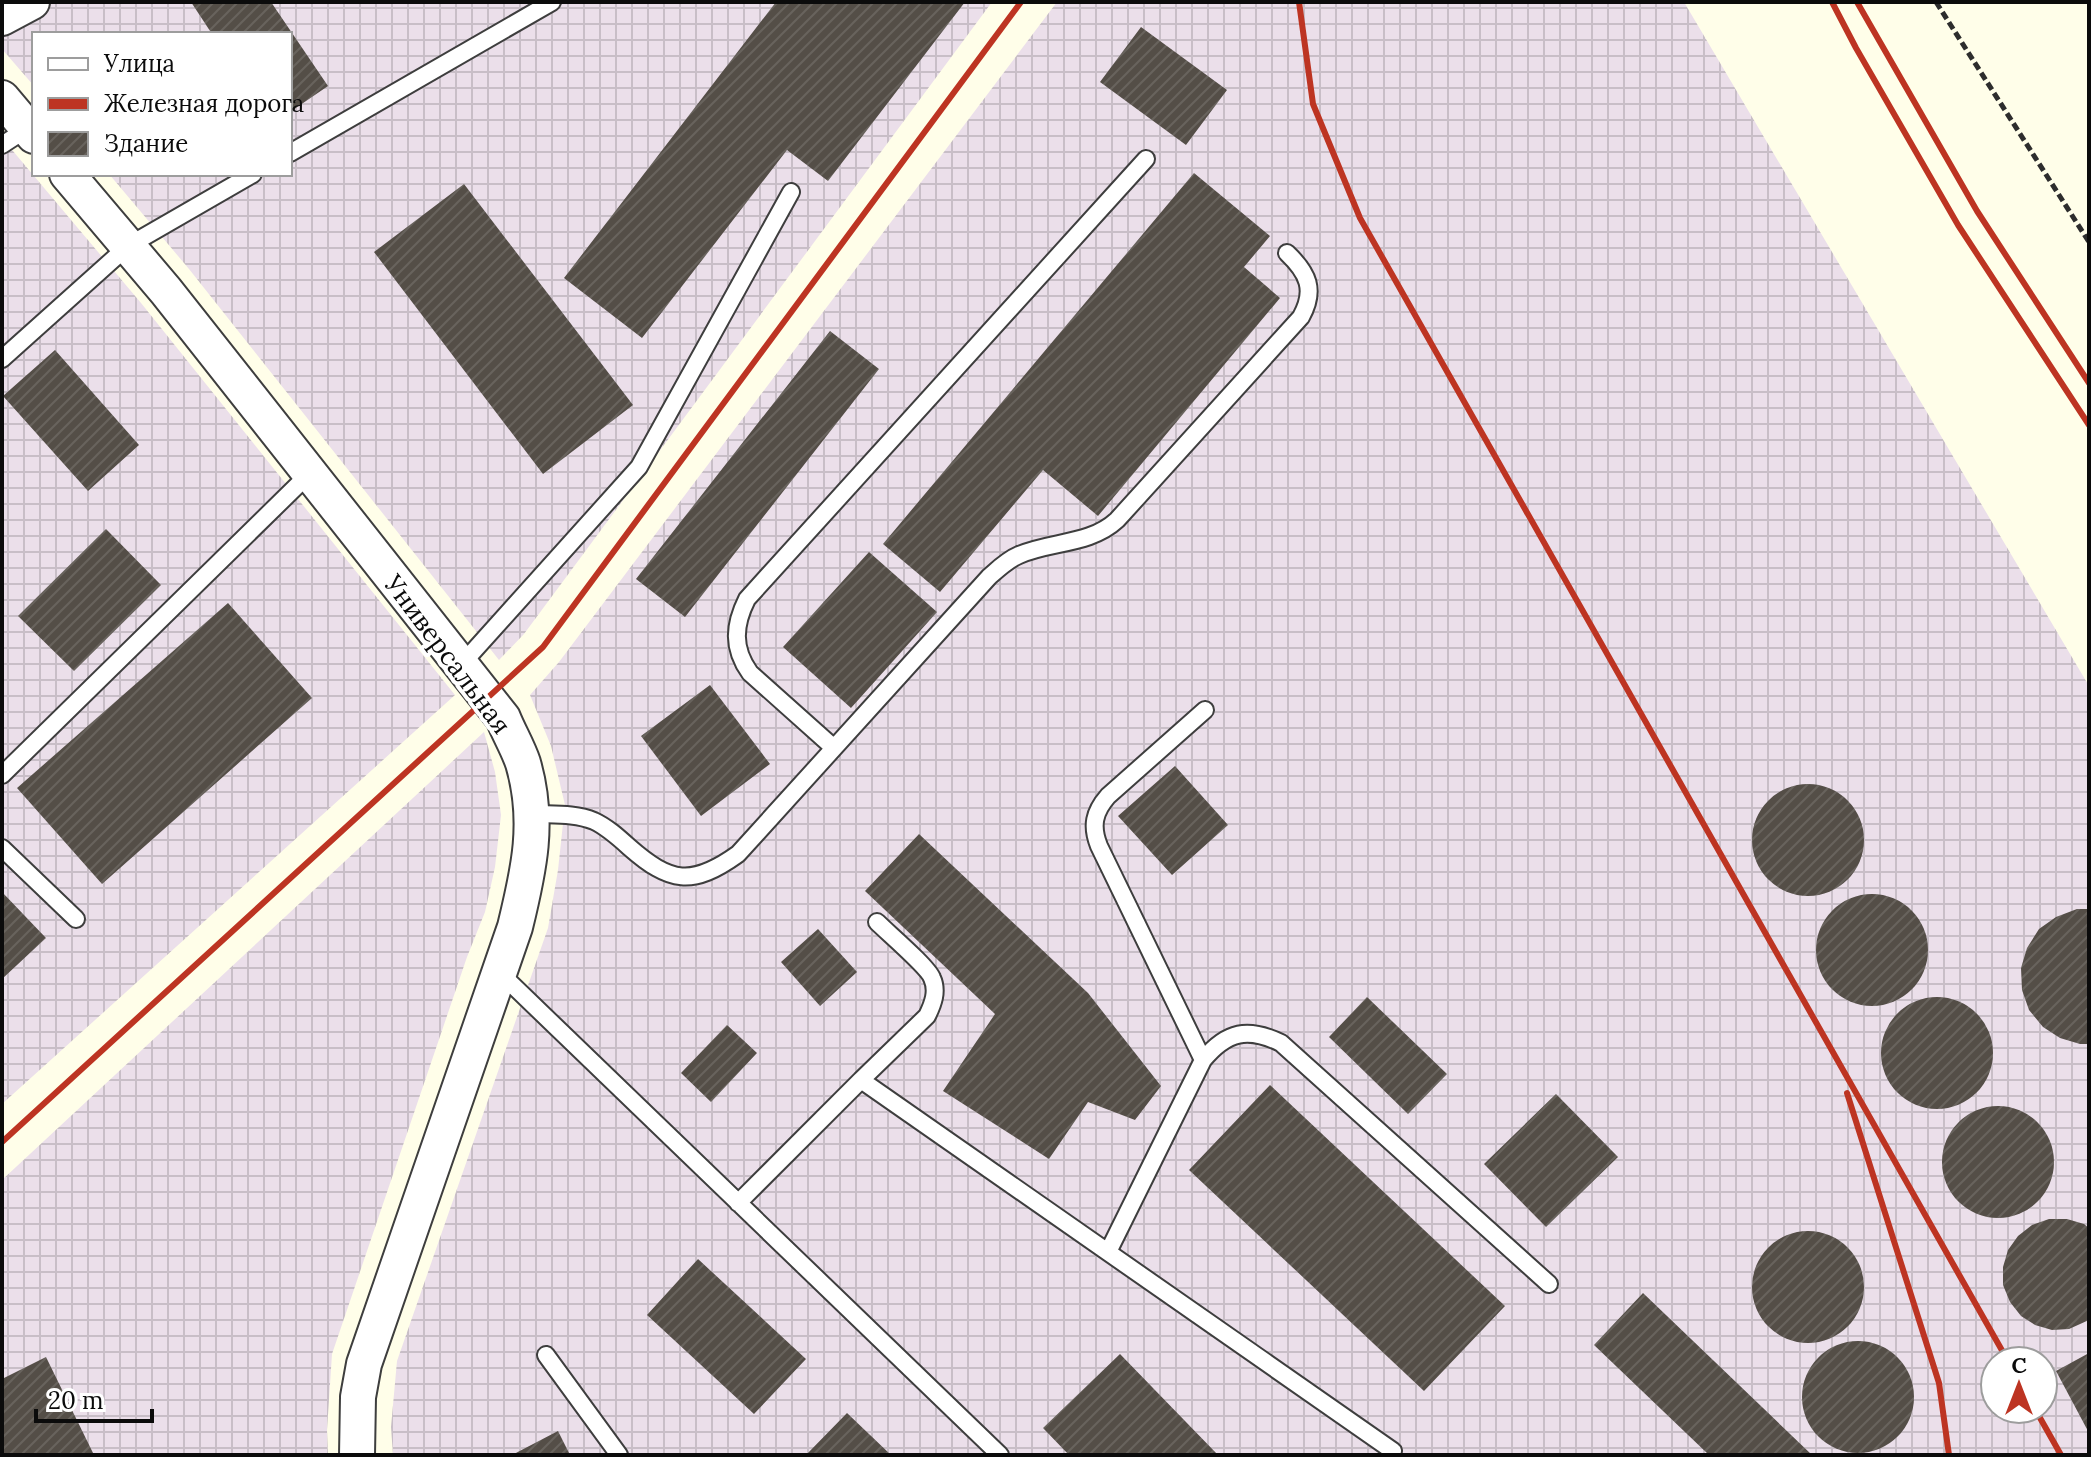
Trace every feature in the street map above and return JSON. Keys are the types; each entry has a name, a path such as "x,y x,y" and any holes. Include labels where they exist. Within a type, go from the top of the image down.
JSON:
{"street":[{"path":"2,18 32,2"},
{"path":"2,98 21,136"},
{"name":"Универсальная","path":"69,176 166,291 503,718 523,762 533,814 529,870 515,927 364,1364 358,1397 357,1455"}],"lane":[{"path":"292,152 552,2"},
{"path":"834,748 750,673 740,659 739,614 747,599 1146,159"},
{"path":"2,359 128,246 250,176"},
{"path":"461,665 639,467 791,192"},
{"path":"533,814 582,817 596,822 663,873 680,876 711,871 738,854 1002,565 1020,555 1093,536 1108,529 1117,520 1301,317 1309,303 1309,288 1298,264 1287,253"},
{"path":"2,775 310,473"},
{"path":"1203,1060 1099,846 1094,821 1100,805 1108,796 1205,710"},
{"path":"2,848 76,919"},
{"path":"738,1203 927,1016 934,1003 932,975 877,922"},
{"path":"499,972 1000,1455"},
{"path":"1108,1252 1203,1060 1215,1045 1226,1038 1258,1034 1281,1043 1549,1284"},
{"path":"861,1080 1393,1451"},
{"path":"546,1355 619,1455"}],"path":[{"path":"1936,2 2089,242"}],"shaded area":[{"path":"2,2 992,2 524,634 499,660 189,269 111,176 292,176 292,32 32,32 32,84 2,49"},
{"path":"1057,2 1684,2 2089,686 2089,1455 393,1455 391,1427 397,1361 548,928 565,805 551,746 530,695 559,662"},
{"path":"2,138 141,303 455,695 2,1104"},
{"path":"484,732 495,772 501,815 495,867 485,912 332,1354 328,1455 2,1455 2,1180"}],"building":[{"path":"191,2 271,2 291,32 211,32"},
{"path":"776,2 965,2 828,181 787,150 642,338 564,278"},
{"path":"1141,27 1227,90 1186,145 1100,82"},
{"path":"292,33 328,86 292,111"},
{"path":"1194,173 1270,236 1244,267 1280,298 1098,516 1043,470 940,592 883,544"},
{"path":"464,184 633,405 543,474 374,252"},
{"path":"830,331 879,369 685,617 636,579"},
{"path":"55,350 139,445 88,491 3,396"},
{"path":"106,529 161,585 74,671 18,616"},
{"path":"869,552 937,612 851,708 783,647"},
{"path":"228,603 312,698 102,884 17,788"},
{"path":"710,685 770,764 701,816 641,736"},
{"path":"1175,766 1228,825 1172,875 1118,816"},
{"path":"1808,784 1829,789 1847,801 1859,819 1864,840 1859,861 1847,879 1829,891 1808,896 1787,891 1769,879 1757,861 1752,840 1757,819 1769,801 1787,789"},
{"path":"919,834 1088,993 1161,1086 1135,1120 1088,1102 1049,1159 943,1091 995,1014 865,891"},
{"path":"2,892 46,938 2,979"},
{"path":"1872,894 1893,899 1911,911 1923,929 1928,950 1923,971 1911,989 1893,1001 1872,1006 1851,1001 1833,989 1821,971 1816,950 1821,929 1833,911 1851,899"},
{"path":"2077,909 2089,909 2089,1044 2060,1038 2043,1027 2029,1010 2022,990 2021,968 2027,948 2039,929 2056,917"},
{"path":"818,929 857,972 820,1006 781,962"},
{"path":"1367,997 1447,1074 1408,1114 1329,1037"},
{"path":"1937,997 1958,1001 1976,1014 1989,1032 1993,1053 1989,1074 1976,1092 1958,1105 1937,1109 1916,1105 1898,1092 1885,1074 1881,1053 1885,1032 1898,1014 1916,1001"},
{"path":"727,1025 757,1053 711,1102 681,1073"},
{"path":"1270,1085 1505,1306 1424,1391 1189,1170"},
{"path":"1556,1094 1618,1157 1546,1227 1484,1164"},
{"path":"1998,1106 2019,1111 2037,1123 2049,1141 2054,1162 2049,1183 2037,1201 2019,1213 1998,1218 1977,1213 1959,1201 1947,1183 1942,1162 1947,1141 1959,1123 1977,1111"},
{"path":"2049,1219 2067,1219 2089,1228 2089,1320 2069,1329 2052,1330 2035,1325 2021,1316 2010,1302 2003,1285 2003,1267 2008,1250 2018,1236 2032,1225"},
{"path":"1808,1231 1829,1235 1847,1248 1860,1266 1864,1287 1860,1308 1847,1326 1829,1339 1808,1343 1787,1339 1769,1326 1756,1308 1752,1287 1756,1266 1769,1248 1787,1235"},
{"path":"698,1259 806,1359 754,1414 647,1315"},
{"path":"1643,1293 1812,1455 1709,1455 1594,1345"},
{"path":"1858,1341 1879,1346 1897,1358 1909,1376 1914,1397 1909,1418 1897,1436 1879,1448 1858,1453 1837,1448 1819,1436 1807,1418 1802,1397 1807,1376 1819,1358 1837,1346"},
{"path":"2089,1353 2089,1433 2059,1377 2059,1369"},
{"path":"1120,1354 1218,1455 1069,1455 1043,1428"},
{"path":"46,1357 94,1455 2,1455 2,1379"},
{"path":"847,1413 891,1455 806,1455"},
{"path":"558,1431 570,1455 512,1455"}],"railway":[{"path":"2,1142 543,647 1021,2"},
{"path":"1299,2 1313,104 1360,218 1999,1345"},
{"path":"1832,2 1958,225 2089,425"},
{"path":"1857,2 1977,211 2089,383"},
{"path":"1847,1093 1939,1383 1949,1455"},
{"path":"2044,1425 2061,1455"}]}
